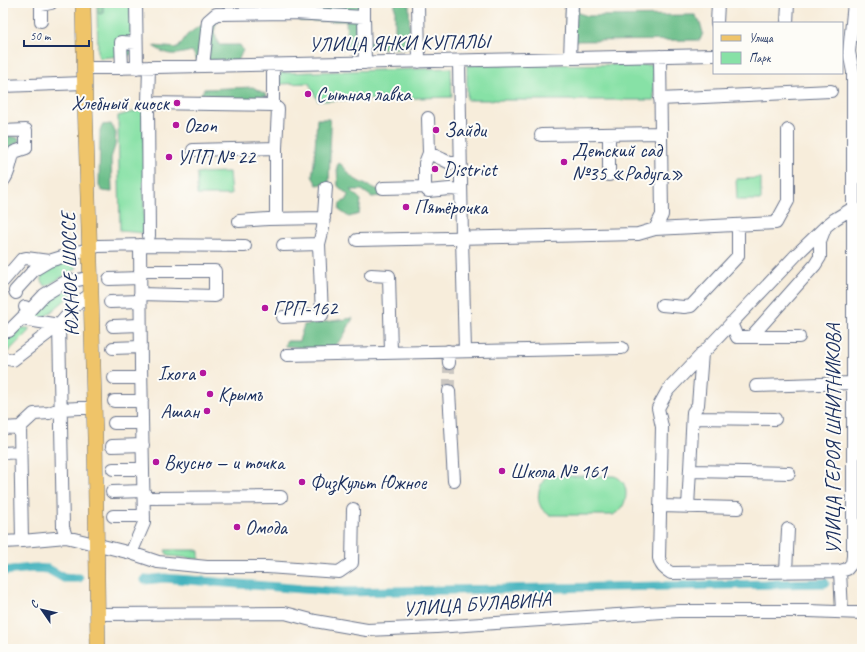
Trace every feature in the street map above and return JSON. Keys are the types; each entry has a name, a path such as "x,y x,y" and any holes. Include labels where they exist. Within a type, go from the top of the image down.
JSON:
{"main road":[{"name":"ЮЖНОЕ ШОССЕ","path":"83,3 91,277 98,649"}],"street":[{"path":"41,21 41,5 51,3"},
{"path":"136,3 137,68"},
{"path":"364,3 365,63"},
{"path":"418,3 419,62"},
{"path":"570,58 572,3"},
{"path":"717,22 718,3"},
{"path":"787,22 788,3"},
{"name":"УЛИЦА ГЕРОЯ ШНИТНИКОВА","path":"853,208 825,227 798,253 668,390 658,408 662,427 659,558 661,565 665,570 671,573 840,571 847,570 852,563 853,208 852,72 845,52 856,5"},
{"path":"203,66 208,21 216,14 293,8 364,17"},
{"path":"122,68 121,42 136,42"},
{"name":"УЛИЦА ЯНКИ КУПАЛЫ","path":"3,86 84,75 122,68 713,55"},
{"path":"655,229 662,215 660,56"},
{"path":"459,61 465,351"},
{"path":"273,65 273,105"},
{"path":"149,67 149,236"},
{"path":"660,99 831,91"},
{"path":"148,103 273,105 278,109 276,148 276,219"},
{"path":"428,118 429,153 425,163 425,187 428,191 450,189 461,190"},
{"path":"3,131 26,130 26,148 14,152 7,177 3,181"},
{"path":"357,240 638,234 655,229 776,223 788,201 788,130"},
{"path":"541,135 661,133"},
{"path":"609,134 609,175"},
{"path":"193,150 276,148"},
{"path":"429,153 450,163 460,163"},
{"path":"383,188 425,187"},
{"path":"283,317 322,315 319,244 323,228 326,188"},
{"path":"239,221 324,218"},
{"path":"662,304 684,307 691,306 696,301 738,256 738,225"},
{"path":"751,337 815,265 820,257 820,241 825,227"},
{"path":"283,245 319,244"},
{"path":"131,553 144,523 140,245"},
{"path":"16,293 15,291 34,270 49,260 98,246 245,246"},
{"path":"3,282 22,259 49,260"},
{"path":"109,279 140,275 215,271 216,296 140,298 110,302"},
{"path":"371,275 389,276 391,352"},
{"path":"3,331 9,331 25,312 44,295 68,281 91,277"},
{"path":"3,358 13,360 59,325 78,303 91,294"},
{"path":"25,312 59,325"},
{"path":"731,323 737,337 799,337"},
{"path":"59,325 63,527 66,537"},
{"path":"113,326 140,325"},
{"path":"113,348 141,347"},
{"path":"287,354 622,348"},
{"path":"448,351 449,364"},
{"path":"688,507 693,412 698,405 702,353"},
{"path":"114,378 141,378"},
{"path":"756,386 853,383"},
{"path":"449,391 454,481"},
{"path":"114,401 142,401"},
{"path":"3,428 20,427 34,414 50,413 60,409 94,408"},
{"path":"693,418 775,419"},
{"path":"114,423 142,423"},
{"path":"20,427 22,541"},
{"path":"112,446 143,445"},
{"path":"3,453 20,452"},
{"path":"113,469 143,469"},
{"path":"690,471 789,473"},
{"path":"112,492 144,495 281,497"},
{"path":"660,506 738,508"},
{"path":"3,542 66,537 131,553 158,562 207,568 267,567 339,572 352,563 353,509"},
{"path":"113,516 144,516"},
{"path":"786,572 788,529"},
{"path":"840,571 842,612"},
{"name":"УЛИЦА БУЛАВИНА","path":"97,614 285,613 314,621 367,630 678,610 862,612"}],"green space":[{"path":"97,3 103,3 103,13 100,14 97,12"},
{"path":"103,3 130,3 130,55 101,58 98,56 97,12 100,14 103,13"},
{"path":"255,3 361,3 368,41 395,39 395,3 409,3 409,48 339,49 347,39 346,21 299,21 288,4 272,6"},
{"path":"566,3 578,3 578,13 588,16 695,15 700,22 703,33 700,40 566,41"},
{"path":"217,20 214,32 219,45 240,45 243,50 238,61 198,62 192,51 172,54 163,52 153,46 178,48 187,35 198,27"},
{"path":"467,64 654,65 654,100 467,100"},
{"path":"451,68 452,97 318,101 309,83 280,84 280,73"},
{"path":"253,87 267,95 265,102 193,102 194,98 201,94 204,89"},
{"path":"144,109 144,233 120,231 118,116"},
{"path":"317,119 329,119 331,128 329,183 317,185 312,176"},
{"path":"111,124 116,133 115,146 111,158 112,192 102,191 99,186 100,130 102,125"},
{"path":"3,135 19,138 19,141 9,149 3,146"},
{"path":"339,163 356,179 368,186 385,192 381,196 372,197 362,190 351,190 361,200 359,214 349,217 339,210 340,203 347,200 348,195 338,186 337,166"},
{"path":"229,172 231,195 197,195 197,173"},
{"path":"761,178 761,200 737,200 736,179"},
{"path":"75,261 77,264 76,269 45,286 42,279 44,269 56,262"},
{"path":"70,288 72,290 71,295 38,323 33,317 54,296"},
{"path":"353,318 343,337 333,348 285,346 286,341 299,341 304,325"},
{"path":"16,328 29,328 29,330 8,352 6,352 3,349 3,337 14,335 16,333"},
{"path":"547,476 614,476 622,481 626,490 624,505 613,515 549,515 542,509 538,496 540,487"},
{"path":"165,550 198,550 199,559 169,556"}],"waterway":[{"path":"3,571 33,568 48,569 64,578 79,578"},
{"path":"145,580 164,578 341,592 825,583"}],"tunnel":[{"path":"449,363 449,391"}],"place":[{"name":"Сытная лавка","path":"308,94"},
{"name":"Хлебный киоск","path":"177,103"},
{"name":"Ozon","path":"176,125"},
{"name":"Зайди","path":"436,130"},
{"name":"УПП № 22","path":"169,157"},
{"name":"Детский сад №35 «Радуга»","path":"564,162"},
{"name":"District","path":"435,169"},
{"name":"Пятёрочка","path":"406,207"},
{"name":"ГРП-162","path":"265,308"},
{"name":"Ixora","path":"203,373"},
{"name":"Крымъ","path":"210,394"},
{"name":"Ашан","path":"207,411"},
{"name":"Вкусно — и точка","path":"156,462"},
{"name":"Школа № 161","path":"502,471"},
{"name":"ФизКульт Южное","path":"302,482"},
{"name":"Омода","path":"237,527"}]}
